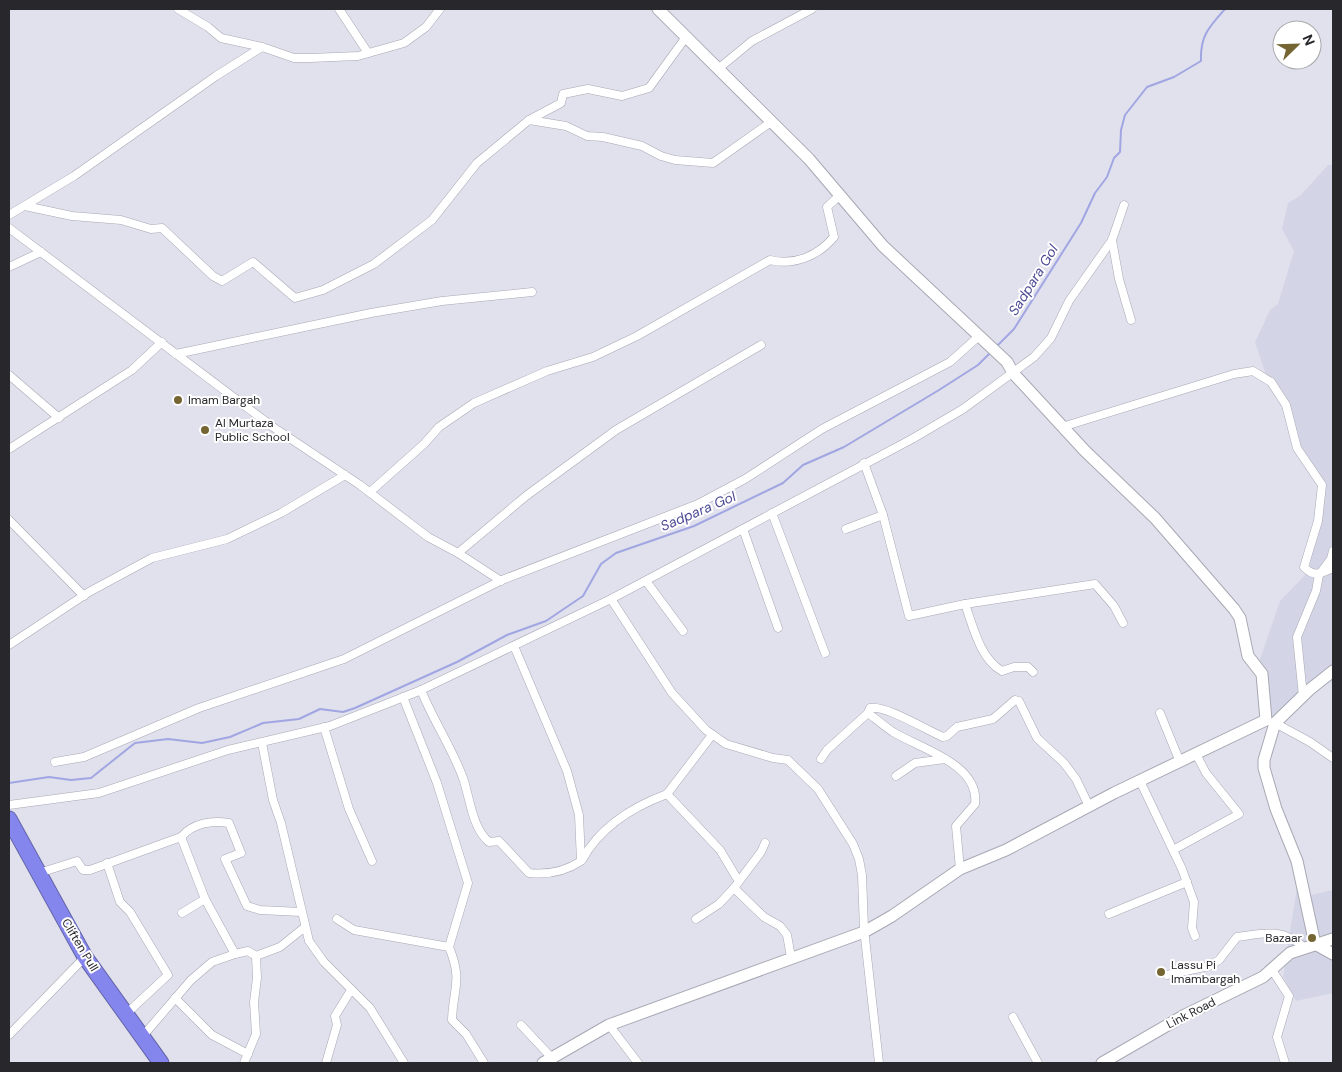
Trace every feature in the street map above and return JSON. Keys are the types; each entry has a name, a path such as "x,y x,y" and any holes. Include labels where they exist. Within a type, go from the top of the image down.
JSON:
{"highway":[{"name":"Cliften Pull","path":"9,819 85,958 161,1063"}],"main road":[{"path":"658,9 809,160 884,246 1007,362 1013,373 1085,452 1155,518 1240,618 1248,656 1262,674 1271,721 1264,768 1276,809 1297,861 1310,946 1333,954"},
{"path":"547,1061 609,1025 791,957 864,932 892,916 960,869 1006,850 1140,780 1271,721 1333,671"},
{"name":"Link Road","path":"1102,1063 1185,1015 1263,977 1290,953 1333,939"}],"street":[{"path":"178,9 208,27 221,38 262,47 294,58 358,56 404,43 416,36 440,9"},
{"path":"339,9 368,53"},
{"path":"718,69 752,41 812,9"},
{"path":"25,206 72,216 121,220 151,229 162,228 213,276 222,281 253,262 295,298 323,290 374,264 432,220 477,163 529,120 561,103 563,94 588,89 622,96 649,88 686,37"},
{"path":"9,215 74,176 216,76 262,47"},
{"path":"529,120 566,126 587,136 603,137 642,146 661,156 675,160 713,164 771,122"},
{"path":"370,492 424,444 439,427 474,403 547,371 593,356 637,336 770,260 782,263 811,256 834,236 826,207 840,195"},
{"path":"9,805 99,793 228,750 324,727 421,690 611,599 743,529 963,409 1034,357 1051,338 1069,301 1112,240 1124,204"},
{"path":"9,228 273,427 370,492 428,537 458,553 500,581"},
{"path":"1112,240 1131,320"},
{"path":"9,267 41,252"},
{"path":"176,354 371,313 442,301 532,292"},
{"path":"55,762 84,757 199,708 344,659 500,581 698,504 745,479 822,429 950,362 981,337"},
{"path":"9,449 132,370 162,342"},
{"path":"458,553 526,496 616,430 761,345"},
{"path":"1062,426 1234,374 1253,371 1271,382 1286,405 1297,448 1322,485 1318,521 1304,567 1308,572 1319,575 1333,568"},
{"path":"9,374 59,418"},
{"path":"864,463 883,515 909,616 965,604 1095,584 1114,606 1123,623"},
{"path":"9,645 84,596 152,558 227,539 251,528 345,475"},
{"path":"772,512 825,653"},
{"path":"846,529 883,515"},
{"path":"9,520 84,596"},
{"path":"743,529 778,628"},
{"path":"1303,696 1297,637 1316,591 1319,575 1331,559 1333,551"},
{"path":"646,581 683,631"},
{"path":"611,599 672,693 712,735 726,744 772,758 788,760 810,779 852,844 859,858 864,932 880,1063"},
{"path":"965,604 980,646 990,662 1002,670 1014,667 1028,667 1033,672"},
{"path":"514,646 567,771 579,815 581,860"},
{"path":"421,690 463,778 469,804 483,837 489,842 499,841 529,873 555,872 572,866 581,860 598,834 628,813 667,794 712,735"},
{"path":"403,697 438,783 468,883 449,947 456,963 458,977 452,1020 466,1034 484,1063"},
{"path":"821,759 827,750 868,713 870,708 875,707 943,737 947,736 957,727 993,719 1015,700 1019,700 1037,738 1064,763 1076,779 1088,806"},
{"path":"868,713 892,731 945,759 959,768 966,776 976,800 972,808 956,826 960,869"},
{"path":"1160,713 1180,762"},
{"path":"1271,721 1310,742 1333,758"},
{"path":"324,727 349,809 372,862"},
{"path":"262,743 273,800 281,823 301,912 314,950 373,1013 404,1063"},
{"path":"1173,850 1239,814 1206,773 1196,754"},
{"path":"896,776 915,763 945,759"},
{"path":"1140,780 1187,882 1194,902 1192,928 1195,936"},
{"path":"667,794 674,798 720,850 738,880"},
{"path":"38,873 76,862 80,863 83,870 90,870 181,836 187,830 199,825 216,821 229,823 241,853 225,859 247,906 260,910 301,912"},
{"path":"181,836 205,898 235,954"},
{"path":"696,919 719,904 734,888 738,880 762,852 765,843"},
{"path":"107,863 120,902 130,912 168,975 126,1014"},
{"path":"1109,914 1187,882"},
{"path":"734,888 764,917 780,926 787,935 791,957"},
{"path":"182,913 205,898"},
{"path":"338,919 354,930 449,947"},
{"path":"256,956 280,947 305,927"},
{"path":"1167,975 1214,963 1219,960 1238,937 1278,932 1310,946"},
{"path":"142,1037 191,980 212,962 248,951 256,956"},
{"path":"244,1063 256,1034 254,1002 257,978 256,956"},
{"path":"9,1035 85,958"},
{"path":"1272,970 1289,996 1277,1037 1285,1063"},
{"path":"326,1063 337,1025 335,1016 351,990"},
{"path":"175,998 212,1035 248,1054"},
{"path":"1013,1016 1038,1063"},
{"path":"609,1025 638,1063"},
{"path":"521,1026 547,1061"}],"shaded area":[{"path":"1328,165 1333,165 1333,687 1327,673 1268,725 1256,671 1280,601 1309,571 1322,487 1311,467 1292,446 1282,407 1268,381 1255,342 1270,310 1278,304 1294,251 1282,229 1288,203 1301,195"},
{"path":"1301,862 1311,895 1333,890 1333,993 1296,1001 1283,977"}],"waterway":[{"name":"Sadpara Gol","path":"996,347 1014,329 1081,223 1095,193 1107,177 1114,158 1120,152 1121,130 1125,115 1147,87 1174,77 1201,61 1204,38 1214,21 1225,9"},
{"name":"Sadpara Gol","path":"9,783 49,777 71,780 91,778 135,743 168,739 202,743 230,737 263,723 299,719 320,709 343,712 355,708 457,662 507,635 546,621 583,596 601,564 616,553 694,526 783,483 803,465 844,447 939,390 978,365 991,352"}],"place":[{"name":"Imam Bargah","path":"178,400"},
{"name":"Al Murtaza Public School","path":"205,430"},
{"name":"Bazaar","path":"1312,938"},
{"name":"Lassu Pi Imambargah","path":"1161,972"}]}
